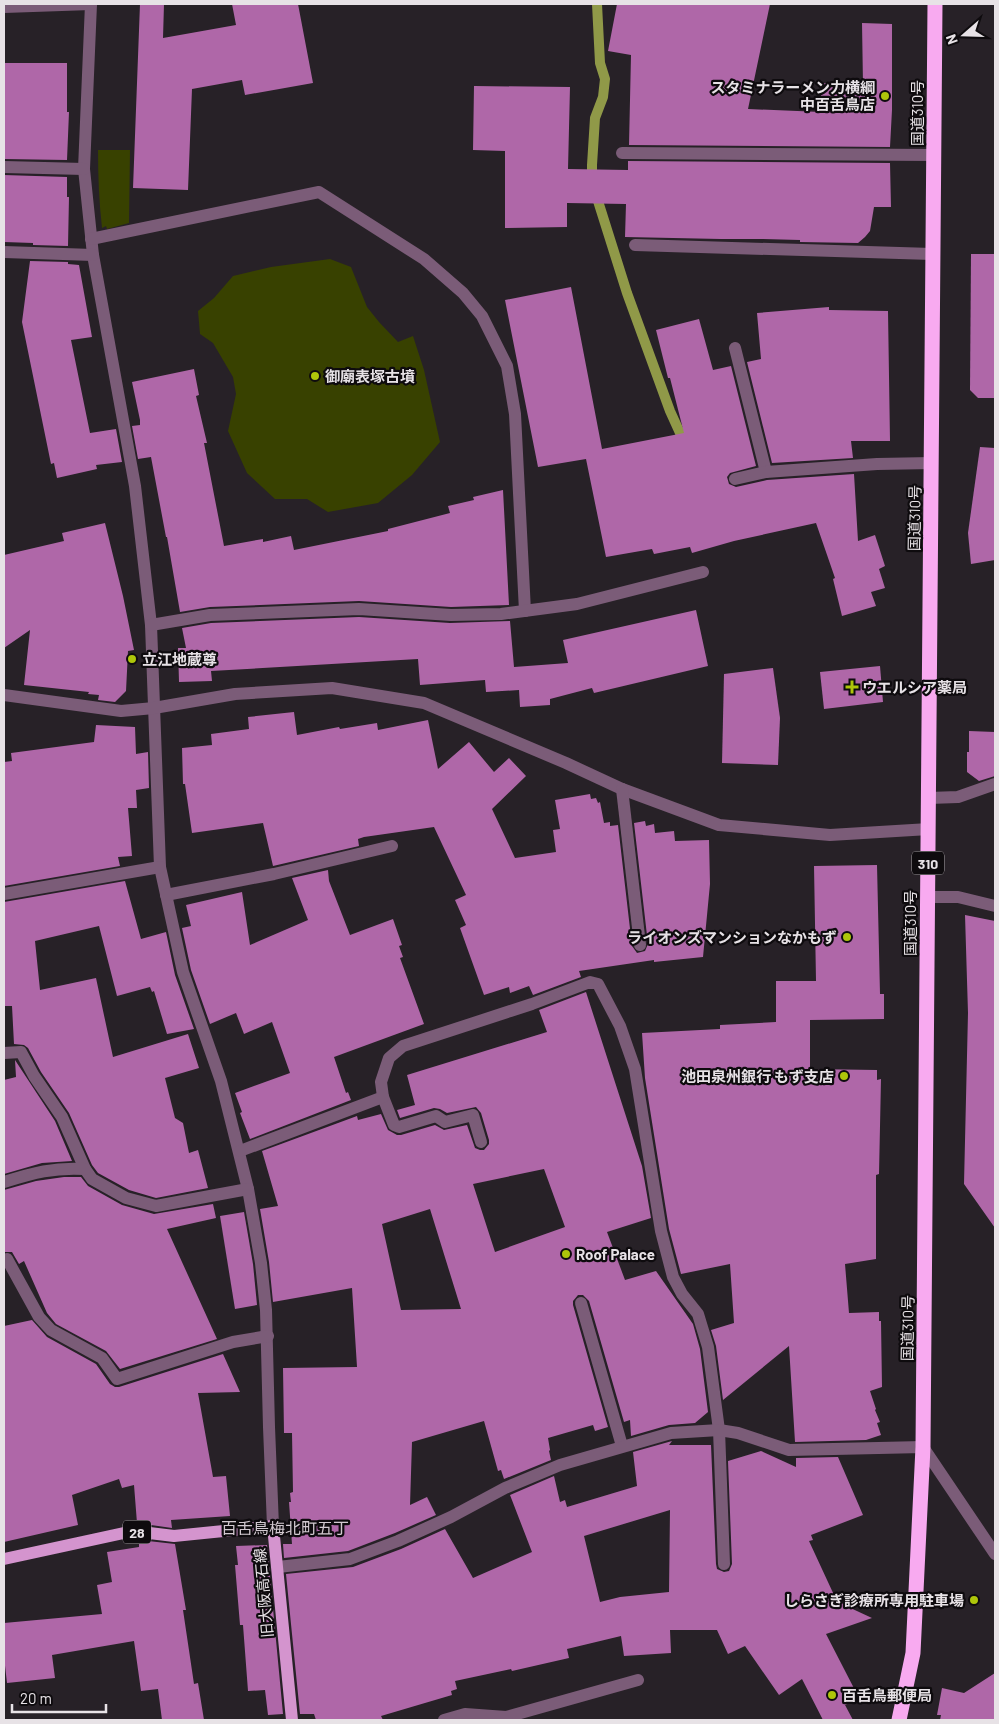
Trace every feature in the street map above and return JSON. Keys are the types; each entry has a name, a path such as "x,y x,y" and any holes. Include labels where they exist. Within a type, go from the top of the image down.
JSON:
{"highway":[{"name":"国道310号","path":"899,1720 913,1652 923,1448 934,4"}],"main road":[{"name":"旧大阪高石線","path":"4,1559 133,1531 174,1536 273,1526 292,1720"}],"street":[{"path":"4,7 91,4 84,169 93,255 135,486 151,625 160,867 184,972 221,1081 240,1151 261,1263 268,1336 273,1526"},
{"path":"622,153 934,155"},
{"path":"4,167 84,169"},
{"path":"91,240 319,192 424,259 463,293 482,316 507,366 515,414 524,611"},
{"path":"635,245 932,254"},
{"path":"4,252 48,255 93,255"},
{"path":"735,348 766,472"},
{"path":"736,479 766,472 878,464 932,463"},
{"path":"151,625 210,614 359,609 450,615 501,614 577,604 703,572"},
{"path":"4,695 121,711 154,708 236,694 332,688 424,703 566,763 622,789 720,825 830,835 929,829"},
{"path":"929,798 958,797 995,784"},
{"path":"622,789 640,945"},
{"path":"166,895 274,874 392,846"},
{"path":"4,894 160,867"},
{"path":"928,897 958,897 995,906"},
{"path":"480,1142 473,1115 446,1122 436,1116 398,1127 394,1125 383,1097 381,1082 389,1058 403,1046 523,1007 590,982 598,984 620,1026 635,1069 666,1252 673,1277 682,1294 698,1314 708,1347 719,1430 724,1564"},
{"path":"4,1053 21,1052 34,1076 62,1117 85,1169 92,1179 126,1198 156,1206 248,1189"},
{"path":"240,1151 383,1097"},
{"path":"4,1182 38,1172 63,1168 85,1169"},
{"path":"7,1259 39,1317 51,1330 102,1358 117,1379 233,1342 268,1336"},
{"path":"581,1303 622,1446"},
{"path":"278,1567 350,1559 398,1541 451,1517 504,1488 560,1465 671,1433 719,1430 738,1433 789,1450 923,1448 995,1554"},
{"path":"444,1720 465,1714 506,1717 638,1680"}],"green space":[{"path":"98,150 130,150 129,223 107,229 106,226 102,228"},
{"path":"330,259 351,267 367,307 398,342 413,336 424,370 440,442 412,475 378,503 328,512 307,499 275,499 247,473 228,431 236,394 233,377 213,343 200,334 198,311 214,298 233,276 271,267"}],"building":[{"path":"140,4 164,4 163,38 236,25 232,4 298,4 313,83 245,95 242,80 192,89 188,190 133,188"},
{"path":"617,4 770,4 748,109 821,112 821,83 863,85 862,23 892,24 890,147 629,145 631,55 608,51"},
{"path":"4,63 67,63 67,112 69,112 67,160 4,159"},
{"path":"474,86 570,87 568,169 628,170 628,161 890,163 891,207 874,207 870,231 858,243 763,239 625,237 626,204 567,203 567,227 505,228 505,151 473,150"},
{"path":"4,175 67,177 67,197 69,197 68,246 4,242"},
{"path":"971,254 995,254 995,398 978,398 970,390"},
{"path":"30,261 68,262 68,264 79,265 92,337 71,340 90,433 116,429 122,462 96,465 97,469 57,478 54,463 51,464 22,322"},
{"path":"571,287 602,449 684,433 656,330 699,319 713,370 731,366 756,466 730,473 727,477 729,484 736,487 767,480 854,474 858,541 875,535 885,566 879,569 885,588 871,592 876,606 842,616 833,579 835,578 816,523 734,541 692,553 690,547 654,554 652,549 606,557 586,459 538,467 505,300"},
{"path":"829,307 829,310 888,311 890,441 851,441 853,458 772,463 747,362 761,359 757,313"},
{"path":"194,369 199,395 196,396 207,443 204,443 224,546 263,539 263,542 291,536 294,550 388,531 388,529 450,513 448,506 474,500 473,497 503,490 509,605 451,607 359,601 210,607 180,612 151,457 138,459 132,426 140,425 140,420 132,382"},
{"path":"980,447 995,448 995,560 971,564 968,533"},
{"path":"105,523 134,650 128,651 126,691 115,702 98,700 99,695 88,694 89,692 24,685 30,630 4,648 4,555 64,541 62,533"},
{"path":"696,610 708,666 594,693 592,688 550,699 550,705 520,707 519,690 486,692 485,680 420,685 418,659 211,671 212,681 179,682 178,648 186,648 182,628 211,623 359,617 450,623 510,621 514,667 568,663 563,640"},
{"name":"ウエルシア薬局","path":"880,666 883,702 824,709 820,672"},
{"path":"773,668 780,718 778,765 722,763 724,674"},
{"path":"294,712 297,735 339,727 340,729 377,723 378,730 428,720 438,769 469,742 494,772 509,758 526,776 492,809 515,858 556,852 553,830 560,829 555,800 590,794 591,799 596,798 598,803 600,802 604,823 610,822 610,826 618,825 632,946 637,953 645,951 648,944 634,823 645,821 646,826 654,824 655,833 674,831 675,841 709,840 710,884 703,957 654,962 654,960 579,971 581,977 533,995 529,986 510,993 509,987 484,995 460,928 466,925 455,900 466,895 434,827 364,837 358,839 359,846 273,866 263,823 192,833 185,784 183,784 182,748 212,745 211,734 249,729 248,717"},
{"path":"96,725 135,727 136,754 148,752 149,788 136,790 137,808 128,808 132,856 118,857 120,866 4,886 4,762 12,761 11,753 94,742"},
{"path":"969,731 995,732 995,776 979,781 967,772"},
{"path":"877,865 880,994 884,994 884,1019 810,1020 810,1069 877,1070 877,1080 881,1079 879,1174 876,1175 876,1259 845,1264 849,1313 879,1312 879,1321 881,1321 882,1387 870,1391 880,1422 877,1423 881,1435 866,1440 795,1442 789,1346 723,1400 716,1346 711,1330 734,1323 730,1264 681,1274 669,1229 645,1078 642,1033 720,1029 720,1025 776,1022 776,981 816,981 814,866"},
{"path":"328,870 329,881 350,935 393,919 402,945 399,946 403,957 400,958 424,1024 334,1057 346,1093 348,1092 351,1100 250,1139 235,1093 290,1073 272,1022 244,1034 236,1013 210,1024 191,970 182,928 191,926 186,905 242,892 250,945 308,920 292,878"},
{"path":"125,881 141,939 166,932 175,975 194,1029 167,1034 154,991 152,992 150,987 117,996 99,926 35,941 40,990 96,978 113,1057 188,1034 199,1068 165,1078 175,1118 183,1123 189,1153 198,1150 208,1188 156,1198 129,1190 98,1173 92,1165 69,1113 41,1072 28,1048 24,1045 14,1044 12,1006 4,1006 4,902"},
{"path":"965,915 995,921 995,1228 964,1184 968,1013"},
{"path":"586,992 642,1166 651,1218 607,1232 625,1280 656,1271 693,1324 700,1349 708,1412 695,1423 669,1425 631,1436 630,1420 624,1422 589,1301 583,1295 578,1295 573,1301 573,1305 608,1427 595,1431 593,1425 548,1438 551,1460 504,1479 501,1470 498,1471 484,1421 412,1442 410,1505 427,1497 436,1515 348,1551 284,1558 283,1544 292,1544 289,1502 291,1502 290,1493 293,1492 292,1433 284,1433 283,1368 357,1367 352,1288 273,1302 269,1262 260,1209 278,1206 262,1151 357,1116 358,1120 381,1114 388,1130 397,1135 435,1125 444,1130 467,1125 475,1148 484,1150 489,1144 489,1140 481,1113 476,1107 447,1113 434,1108 400,1118 397,1110 415,1105 407,1075 547,1032 539,1010","holes":["544,1169 565,1227 495,1252 473,1184","430,1209 461,1309 401,1310 382,1224"]},
{"path":"15,1060 55,1121 72,1161 42,1163 4,1174 4,1080 16,1077"},
{"path":"64,1177 81,1177 88,1186 122,1205 154,1214 213,1204 216,1218 167,1229 217,1339 120,1369 106,1351 56,1324 47,1313 24,1261 19,1264 12,1252 4,1252 4,1190 36,1181"},
{"path":"244,1212 253,1264 257,1305 235,1309 220,1216"},
{"path":"32,1320 47,1337 96,1364 110,1384 115,1387 223,1354 240,1392 198,1393 213,1477 226,1476 230,1516 171,1520 172,1528 137,1523 134,1485 122,1488 119,1479 72,1495 78,1525 4,1542 4,1326"},
{"path":"672,1441 669,1445 711,1445 716,1564 717,1569 724,1572 729,1571 732,1564 728,1461 761,1451 796,1467 796,1458 838,1457 863,1515 811,1535 813,1540 809,1541 834,1595 844,1605 872,1618 826,1634 859,1698 845,1705 853,1720 823,1720 802,1679 779,1695 745,1646 728,1654 717,1630 670,1630 671,1653 624,1656 621,1636 567,1649 569,1658 455,1681 457,1689 451,1691 452,1695 381,1716 383,1720 316,1720 314,1714 300,1714 286,1574 353,1567 401,1549 445,1529 473,1578 532,1552 510,1495 554,1476 560,1502 565,1500 567,1507 637,1486 633,1452","holes":["670,1510 669,1592 620,1597 600,1602 584,1536"]},
{"path":"139,1540 175,1544 186,1610 183,1610 194,1684 198,1683 204,1720 162,1720 158,1689 141,1691 134,1641 52,1655 55,1678 7,1683 4,1657 4,1623 102,1614 97,1585 112,1582 107,1552 139,1547"},
{"path":"267,1545 283,1714 268,1715 265,1690 248,1691 243,1625 240,1625 235,1565 238,1565 236,1546"},
{"path":"995,1673 995,1720 940,1720 941,1715 937,1715 942,1688 964,1693"}],"waterway":[{"path":"597,4 600,63 605,79 603,97 595,118 592,182 627,293 670,411 685,444"}],"place":[{"name":"スタミナラーメン力横綱 中百舌鳥店","path":"885,96"},
{"name":"御廟表塚古墳","path":"315,376"},
{"name":"立江地蔵尊","path":"132,659"},
{"name":"ウエルシア薬局","path":"852,687"},
{"name":"ライオンズマンションなかもず","path":"847,937"},
{"name":"池田泉州銀行 もず支店","path":"844,1076"},
{"name":"Roof Palace","path":"566,1254"},
{"name":"しらさぎ診療所専用駐車場","path":"974,1600"},
{"name":"百舌鳥郵便局","path":"832,1695"}],"district":[{"name":"百舌鳥梅北町五丁","path":"285,1527"}]}
